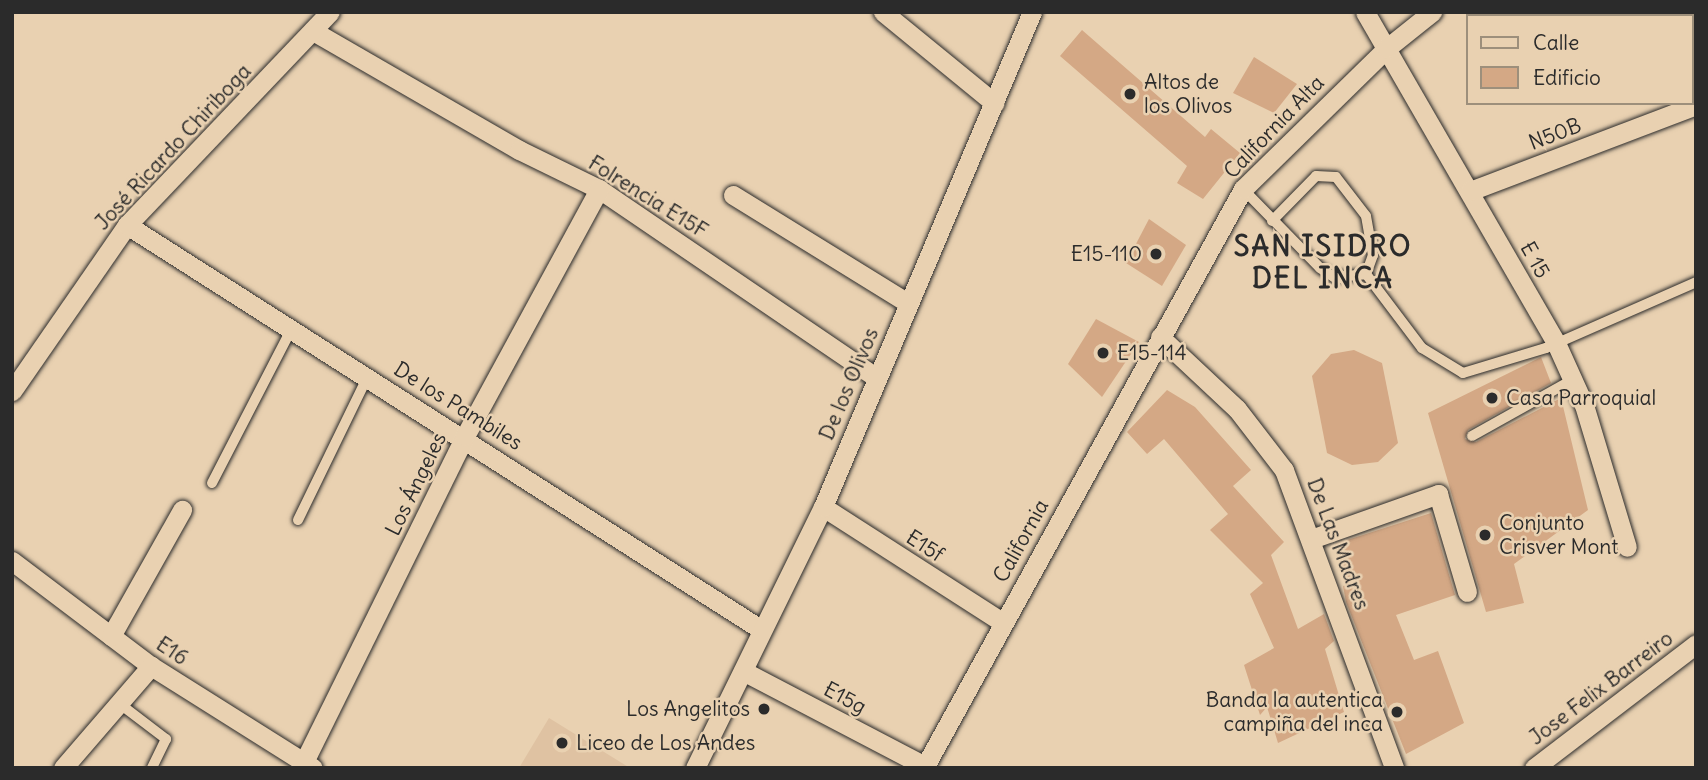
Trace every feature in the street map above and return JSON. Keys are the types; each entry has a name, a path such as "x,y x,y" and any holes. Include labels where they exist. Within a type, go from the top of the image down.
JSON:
{"street":[{"name":"José Ricardo Chiriboga","path":"12,391 127,225 330,12"},
{"path":"883,12 994,103"},
{"name":"De los Olivos","path":"695,768 823,507 1032,12"},
{"name":"E 15","path":"1365,12 1556,343 1572,380 1627,547"},
{"name":"California Alta","path":"1160,337 1243,189 1387,48 1432,12"},
{"name":"Folrencia E15F","path":"313,31 497,138 599,188 876,377"},
{"name":"N50B","path":"1470,191 1696,105"},
{"name":"Los Ángeles","path":"307,766 465,436 599,188"},
{"path":"733,195 908,303"},
{"name":"De los Pambiles","path":"127,225 465,436 762,630"},
{"name":"De Las Madres","path":"1160,337 1265,444 1284,470 1314,538 1394,768"},
{"name":"California","path":"924,767 1160,337"},
{"path":"1314,538 1438,494 1467,592"},
{"name":"E15f","path":"823,507 1002,622"},
{"path":"110,636 183,510"},
{"name":"E16","path":"12,561 151,666 307,766"},
{"name":"Jose Felix Barreiro","path":"1534,768 1696,644"},
{"path":"63,768 151,666"},
{"name":"E15g","path":"743,671 924,767"}],"lane":[{"path":"1272,221 1315,176 1336,177 1366,216 1373,255 1366,274"},
{"path":"1243,189 1272,221 1334,277 1366,274"},
{"path":"1366,274 1422,348 1463,373 1486,371 1696,282"},
{"path":"212,483 292,328"},
{"path":"298,520 369,376"},
{"path":"1472,436 1572,380"},
{"path":"120,704 166,739 152,768"}],"shaded area":[{"name":"Liceo de Los Andes","path":"549,718 630,768 519,768"}],"building":[{"name":"Altos de los Olivos","path":"1082,30 1205,137 1211,129 1240,153 1203,199 1177,183 1187,166 1060,56"},
{"path":"1254,57 1297,84 1274,113 1233,93"},
{"name":"E15-110","path":"1149,219 1186,245 1162,286 1126,263"},
{"name":"E15-114","path":"1096,319 1139,342 1102,397 1068,364"},
{"path":"1354,350 1382,363 1398,443 1378,462 1352,465 1327,453 1312,376 1331,354"},
{"path":"1541,357 1551,383 1468,430 1465,439 1476,442 1561,398 1588,510 1514,564 1524,603 1486,612 1428,413"},
{"path":"1167,390 1195,407 1251,470 1233,486 1284,542 1271,555 1298,629 1324,614 1334,641 1325,649 1344,712 1278,743 1267,707 1260,715 1244,665 1274,648 1250,594 1263,583 1210,530 1228,514 1164,439 1147,454 1127,432"},
{"path":"1431,513 1455,595 1396,615 1414,660 1438,651 1464,723 1406,754 1346,602 1343,586 1349,585 1335,544"}],"place":[{"name":"Altos de los Olivos","path":"1130,94"},
{"name":"E15-110","path":"1156,254"},
{"name":"E15-114","path":"1103,353"},
{"name":"Casa Parroquial","path":"1492,398"},
{"name":"Conjunto Crisver Mont","path":"1485,535"},
{"name":"Los Angelitos","path":"764,709"},
{"name":"Banda la autentica campiña del inca","path":"1397,712"},
{"name":"Liceo de Los Andes","path":"562,743"}],"district":[{"name":"SAN ISIDRO DEL INCA","path":"1323,262"}]}
